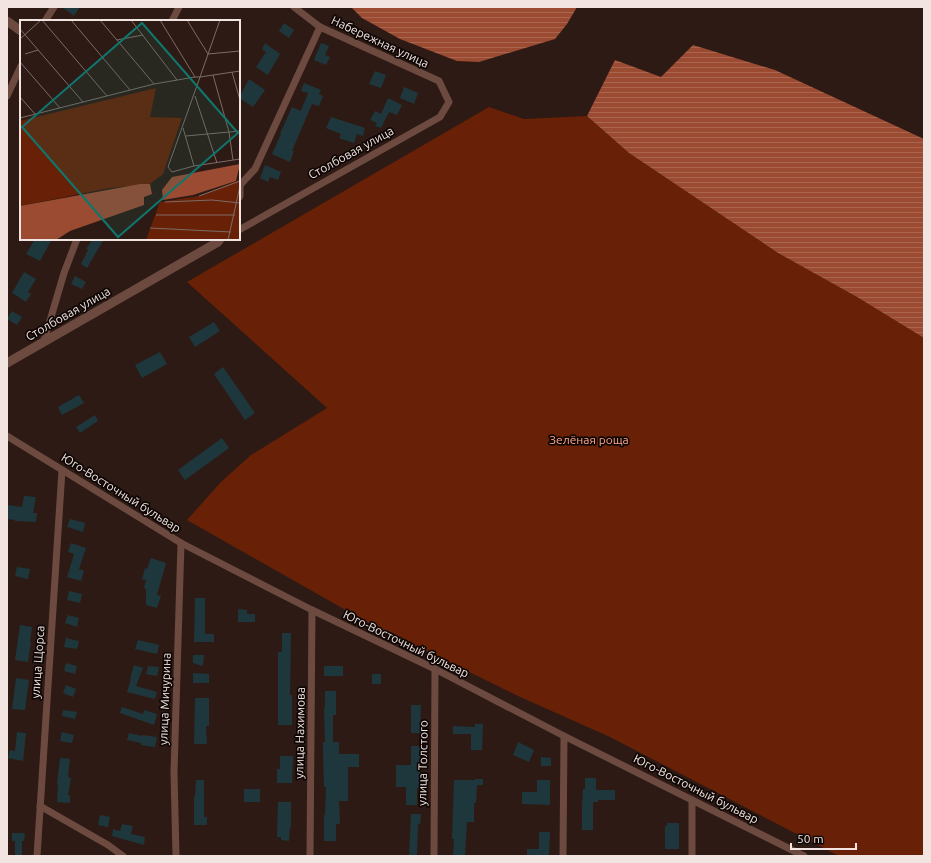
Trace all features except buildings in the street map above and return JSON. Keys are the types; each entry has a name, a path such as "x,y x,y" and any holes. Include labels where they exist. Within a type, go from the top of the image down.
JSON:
{"street":[{"path":"46,20 54,7"},
{"path":"172,20 179,7"},
{"name":"Набережная улица","path":"294,7 320,27 439,81"},
{"path":"7,21 20,30"},
{"path":"240,184 255,169 320,27"},
{"path":"7,96 20,68"},
{"name":"Столбовая улица","path":"240,229 440,117 449,102 439,81"},
{"path":"44,341 64,273 77,240"},
{"name":"Столбовая улица","path":"7,363 220,240"},
{"name":"Юго-Восточный бульвар","path":"7,436 180,543 804,856"},
{"name":"улица Щорса","path":"38,856 62,470"},
{"name":"улица Мичурина","path":"176,856 174,772 180,543"},
{"name":"улица Нахимова","path":"310,856 312,610"},
{"name":"улица Толстого","path":"434,856 435,670"},
{"path":"563,856 564,736"},
{"path":"692,800 692,856"},
{"path":"40,806 108,845 123,856"}],"green space":[{"name":"Зелёная роща","path":"489,107 524,119 587,116 629,153 778,253 857,297 924,338 924,856 839,856 610,737 518,696 365,621 187,520 221,482 251,455 327,408 187,282"}],"shaded area":[{"path":"351,7 577,7 567,24 555,39 479,62 457,61 400,39 362,18"},
{"path":"693,45 775,70 924,139 924,338 857,297 778,253 629,153 587,116 615,60 661,77"}]}
